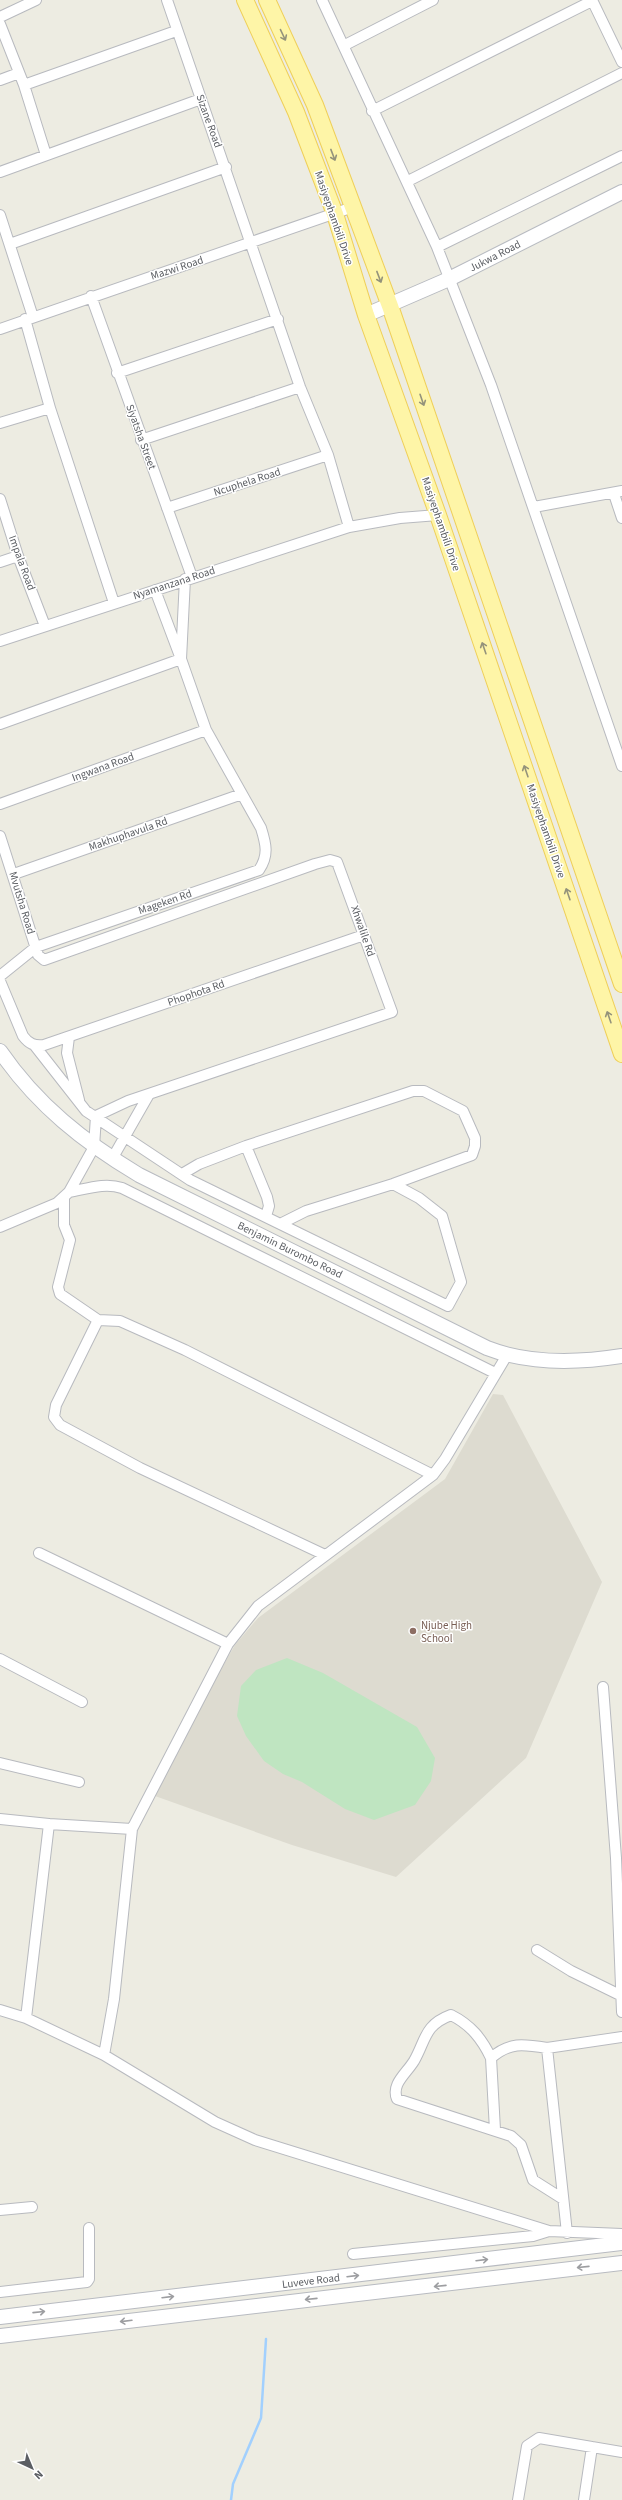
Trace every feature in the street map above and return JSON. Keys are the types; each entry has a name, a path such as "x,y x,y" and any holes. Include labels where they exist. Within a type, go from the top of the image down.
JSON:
{"main road":[{"name":"Masiyephambili Drive","path":"245,0 296,112 335,214 366,315 438,515 622,1054"},
{"name":"Masiyephambili Drive","path":"267,0 315,105 390,306 622,984"}],"street":[{"path":"0,17 36,0"},
{"name":"Sizane Road","path":"167,0 176,31 226,167 300,387 328,455 349,527"},
{"path":"322,0 345,45 372,111 408,181 437,247 491,385 618,742 622,766"},
{"path":"345,45 433,0"},
{"path":"372,111 592,1 622,62"},
{"path":"0,24 24,85 46,155"},
{"path":"24,85 176,31"},
{"path":"0,80 19,73"},
{"path":"408,181 622,73"},
{"path":"0,172 201,99"},
{"path":"437,247 622,156"},
{"path":"10,244 226,167"},
{"name":"Jukwa Road","path":"366,315 390,306 449,279 622,192"},
{"name":"Mazwi Road","path":"0,329 91,296 252,243 353,207"},
{"path":"0,215 10,244 50,408 114,603"},
{"name":"Siyatsha Street","path":"91,296 117,373 167,508 188,578"},
{"path":"117,373 278,319"},
{"path":"142,440 300,387"},
{"path":"0,423 50,408"},
{"name":"Ncuphela Road","path":"167,508 328,455"},
{"path":"534,507 563,500 618,492 622,518"},
{"name":"Impala Road","path":"0,499 18,556 45,626"},
{"name":"Nyamanzana Road","path":"0,641 188,578 349,527 400,518 438,515"},
{"path":"0,562 18,556"},
{"path":"181,659 188,578"},
{"path":"155,590 206,730 242,794"},
{"path":"0,724 181,659"},
{"name":"Ingwana Road","path":"0,804 206,730"},
{"name":"Makhuphavula Rd","path":"14,874 242,794"},
{"name":"Mageken Rd","path":"0,976 36,947 259,870 264,863 267,846 261,828 242,794"},
{"name":"Mvutsha Road","path":"0,836 14,874 36,947"},
{"name":"Xhwalile Rd","path":"36,947 38,956 44,960 330,860 337,862 341,868 392,1012 112,1107 96,1116"},
{"name":"Phophota Rd","path":"32,1044 69,1037 364,935"},
{"path":"0,981 18,1026 81,1106 125,1137 200,1185 448,1306 461,1282 442,1216 420,1198 393,1184"},
{"path":"69,1037 69,1060 81,1106"},
{"name":"Benjamin Burombo Road","path":"0,1051 44,1106 94,1147 112,1159 153,1182 487,1348 507,1355 563,1361 622,1356"},
{"path":"182,1174 200,1164 246,1146 418,1090 463,1111 475,1138 475,1146 472,1155 393,1184 306,1211 280,1224"},
{"path":"112,1159 148,1096"},
{"path":"0,1227 57,1203 66,1195 94,1147 96,1116"},
{"path":"246,1146 267,1197 269,1206 266,1216"},
{"path":"66,1195 103,1185 113,1185 122,1188 495,1373"},
{"path":"66,1195 64,1224 70,1240 58,1287 60,1294 98,1320 120,1321 185,1350 433,1475"},
{"path":"98,1320 56,1405 54,1417 60,1425 77,1436 140,1468 325,1555"},
{"path":"104,2055 114,1999 132,1829 228,1644 258,1606 433,1475 445,1459 507,1355"},
{"path":"39,1553 228,1644"},
{"path":"0,1660 82,1702"},
{"path":"603,1687 619,1858 620,1995 622,2012"},
{"path":"0,1763 78,1782"},
{"path":"0,1819 50,1824 132,1829"},
{"path":"26,2018 50,1824"},
{"path":"537,1950 571,1971 620,1995"},
{"path":"0,2010 26,2018 104,2055 215,2122 255,2140 549,2231 567,2233 622,2234"},
{"path":"495,2130 491,2058 482,2038 452,2015 445,2017 438,2021 425,2034 413,2062 397,2085 395,2094 397,2099 443,2115 495,2130 518,2141 533,2180 563,2199"},
{"path":"491,2058 502,2048 516,2046 547,2048 622,2037"},
{"path":"547,2048 567,2233"},
{"path":"0,2210 32,2207"},
{"path":"0,2292 87,2282 89,2279 89,2228"},
{"path":"353,2254 533,2236 549,2231"},
{"name":"Luveve Road","path":"0,2316 622,2243"},
{"name":"Luveve Road","path":"0,2336 469,2283 622,2263"},
{"path":"518,2500 524,2454 527,2446 539,2438 622,2452"},
{"path":"584,2500 592,2447"}],"shaded area":[{"name":"Njube High School","path":"493,1394 503,1395 602,1582 526,1758 396,1877 292,1845 155,1796 200,1705 235,1645 258,1618 445,1479"}],"green space":[{"path":"287,1658 323,1673 417,1727 435,1758 431,1781 415,1805 374,1820 345,1809 302,1782 283,1774 264,1761 246,1736 237,1716 241,1686 256,1670"}],"waterway":[{"path":"231,2500 233,2484 261,2418 266,2339"}],"place":[{"name":"Njube High School","path":"413,1631"}]}
